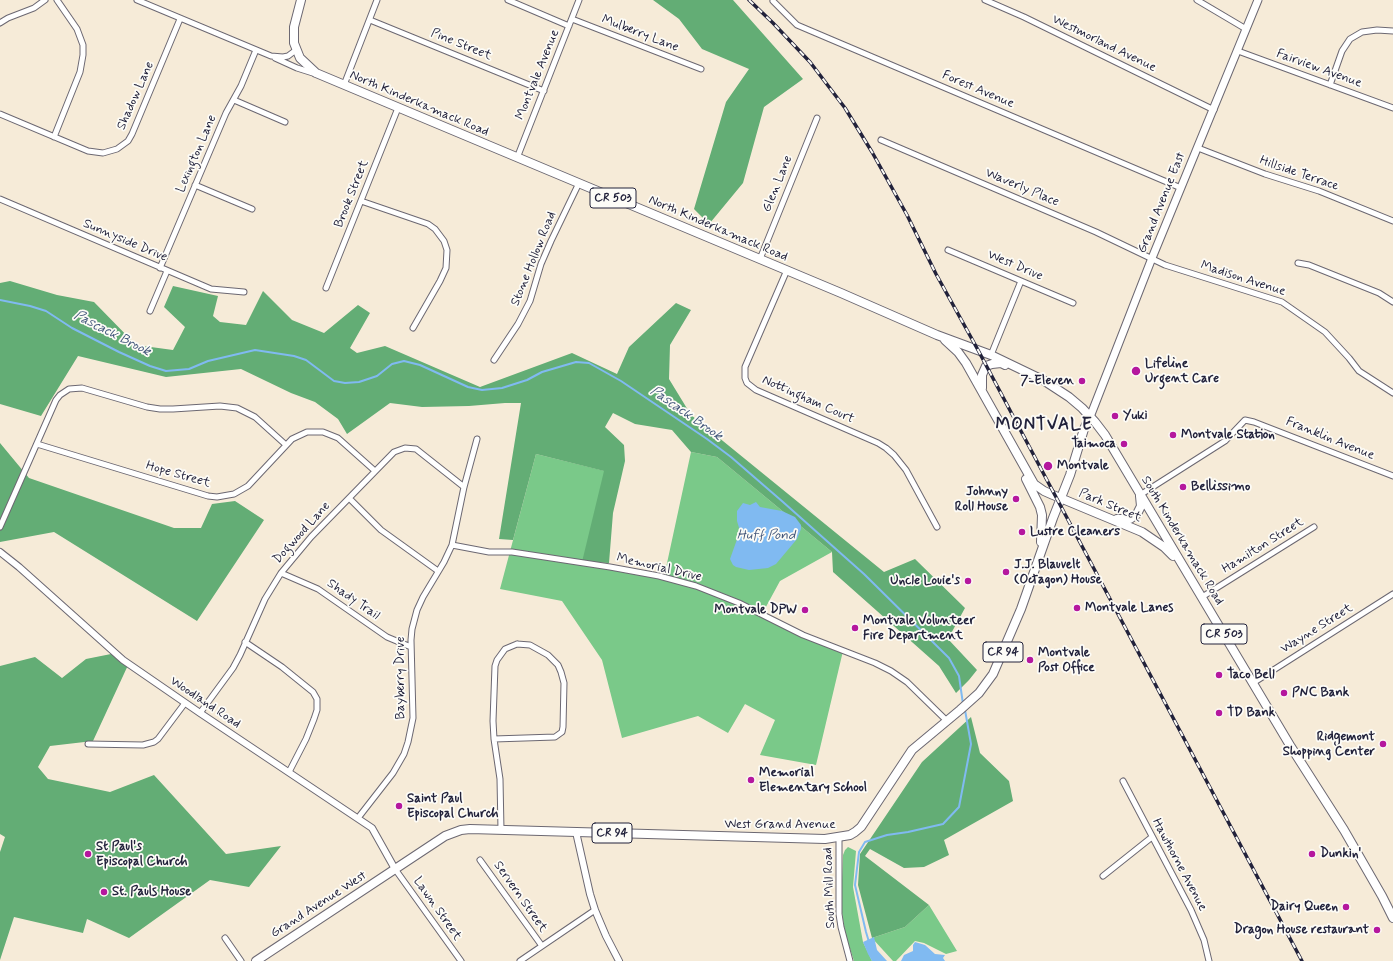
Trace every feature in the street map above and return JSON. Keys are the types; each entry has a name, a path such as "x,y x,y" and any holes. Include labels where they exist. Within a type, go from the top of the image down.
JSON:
{"main road":[{"path":"296,50 293,36 301,0"},
{"name":"Grand Avenue East","path":"1090,417 1152,258 1258,0"},
{"name":"North Kinderkamack Road","path":"296,50 305,63 323,77 787,270 937,335 991,355 1055,387 1090,417"},
{"name":"CR 503","path":"937,335 949,343 966,363 1034,484 1044,491 1061,499"},
{"path":"982,390 982,375 991,355"},
{"path":"986,366 1001,363 1027,372"},
{"name":"South Kinderkamack Road","path":"1090,417 1105,435 1290,745 1344,830 1393,918"},
{"name":"West Grand Avenue","path":"395,869 453,832 470,829 825,840 850,835 861,826 912,750 979,693 993,674 1021,609 1061,499 1084,429 1090,417"},
{"path":"1024,466 1025,477 1040,507 1042,515 1041,552"},
{"path":"1106,517 1121,520 1130,519 1137,514 1141,506 1140,495"},
{"name":"Park Street","path":"1061,499 1142,532 1155,540 1185,568"},
{"name":"Grand Avenue West","path":"256,961 395,869"}],"street":[{"path":"0,23 8,18 34,8 45,0"},
{"path":"54,137 80,72 83,55 78,29 57,0"},
{"path":"137,0 297,68 323,77"},
{"path":"344,85 377,0"},
{"path":"508,0 569,26"},
{"name":"Montvale Avenue","path":"517,158 579,0"},
{"name":"Westmorland Avenue","path":"985,0 1031,20 1214,110"},
{"path":"1197,0 1246,29"},
{"name":"Forest Avenue","path":"773,1 798,25 1182,188"},
{"name":"Shadow Lane","path":"0,114 88,152 111,152 123,145 132,134 180,19"},
{"name":"Pine Street","path":"370,20 544,91"},
{"name":"Mulberry Lane","path":"572,20 701,69"},
{"path":"1330,85 1342,51 1350,39 1362,32 1393,30"},
{"name":"Lexington Lane","path":"160,268 226,113 234,100 256,50"},
{"path":"263,53 271,56 282,57 288,56 296,50"},
{"name":"Fairview Avenue","path":"1238,51 1393,108"},
{"path":"234,100 285,122"},
{"name":"Brook Street","path":"326,288 398,108"},
{"name":"Glen Lane","path":"760,259 817,118"},
{"name":"Waverly Place","path":"881,140 1096,232 1152,258"},
{"name":"Hillside Terrace","path":"1198,148 1265,174 1318,191 1393,222"},
{"name":"Stone Hollow Road","path":"494,360 524,314 534,290 541,264 578,184"},
{"path":"195,185 252,209"},
{"name":"Sunnyside Drive","path":"0,199 211,289 244,292"},
{"path":"361,201 428,224 435,229 444,241 447,250 446,268 413,328"},
{"name":"West Drive","path":"948,250 1073,303"},
{"name":"Madison Avenue","path":"1152,258 1165,265 1282,302 1325,332 1359,371 1393,393"},
{"path":"1298,263 1309,265 1379,293 1393,302"},
{"name":"Nottingham Court","path":"787,270 745,367 745,378 756,390 878,443 886,448 894,455 906,470 937,527"},
{"path":"150,311 167,271"},
{"path":"991,355 1022,281"},
{"path":"0,527 56,400 64,392 76,388 82,388 147,407 160,409 220,406 237,408 255,417 286,445"},
{"name":"Franklin Avenue","path":"1140,495 1225,441 1245,420 1254,422 1393,476"},
{"name":"Hope Street","path":"37,444 208,496 217,497 234,494 248,486 286,445 299,435 307,432 323,432 331,434 342,441 375,471"},
{"name":"Bayberry Drive","path":"358,818 394,773 408,742 413,718 411,647 412,629 417,610 452,545 464,487 477,439"},
{"name":"Dogwood Lane","path":"200,713 232,668 246,642 265,599 281,573 297,553 394,452 399,449 410,447 421,452 464,487"},
{"path":"349,498 381,530 438,571"},
{"name":"Hamilton Street","path":"1202,597 1314,527"},
{"name":"Memorial Drive","path":"452,545 489,552 512,552 610,567 665,577 704,589 739,603 803,635 875,663 891,671 907,682 947,721"},
{"name":"Woodland Road","path":"0,552 19,567 123,660 184,703 372,828 395,869"},
{"name":"Shady Trail","path":"281,573 318,589 387,637 411,647"},
{"name":"Wayne Street","path":"1253,683 1393,594"},
{"path":"246,642 282,667 313,692 317,699 317,710 314,719 289,772"},
{"path":"494,739 550,738 559,735 562,732 564,683 561,672 554,660 532,646 523,644 510,646 505,649 497,660 495,666 493,709 494,739 500,779 501,830"},
{"path":"88,744 143,745 154,742 158,739 184,703"},
{"name":"Hawthorne Avenue","path":"1123,781 1199,926 1209,961"},
{"path":"576,832 586,880 595,910 619,961"},
{"path":"1103,876 1152,837"},
{"name":"South Mill Road","path":"839,838 839,914 850,961"},
{"name":"Servern Street","path":"480,860 542,946"},
{"name":"Lawn Street","path":"395,869 461,961"},
{"path":"520,961 595,910"},
{"path":"225,938 241,961"}],"green space":[{"path":"653,0 733,0 803,79 764,107 743,183 710,223 694,209 726,102 749,69 702,49 679,19"},
{"path":"10,281 57,295 94,302 136,345 173,350 185,327 164,307 173,286 218,296 213,316 220,322 246,325 263,291 292,320 324,333 358,305 370,313 350,348 357,353 385,346 480,387 572,353 617,374 629,347 676,303 691,310 670,345 669,379 691,415 884,572 915,559 965,608 948,639 977,670 956,693 939,666 833,572 832,552 717,457 691,452 672,430 635,424 613,413 605,427 624,445 625,461 613,513 609,563 582,562 604,471 536,454 513,540 499,539 521,403 422,407 390,403 347,434 338,419 315,402 291,393 241,369 166,377 78,356 41,416 0,404 0,283"},
{"path":"0,443 29,478 174,528 201,528 212,504 235,501 264,520 197,621 54,532 0,542"},
{"path":"691,452 717,457 832,552 780,581 761,616 843,651 816,765 760,755 775,720 745,704 728,733 698,716 622,738 602,660 562,601 500,589 536,454 605,471 583,562 664,577"},
{"path":"116,653 129,663 93,741 50,746 38,767 48,779 110,792 154,775 226,854 281,846 249,887 210,880 129,938 87,919 83,933 14,917 0,960 0,852 5,837 0,834 0,666 35,657 62,678 86,659"},
{"path":"971,717 980,753 1009,781 1013,801 944,840 949,855 924,867 904,868 870,849 865,856 929,905 905,927 872,938 858,885 860,854 922,762"},
{"path":"848,847 856,851 853,887 863,942 872,961 854,961 845,933 841,906 843,855"},
{"path":"929,905 957,951 946,954 924,943 915,941 896,961 893,961 872,938 905,927"}],"water":[{"name":"Huff Pond","path":"756,502 760,507 782,511 795,517 801,525 801,529 797,539 776,564 768,568 749,570 736,567 730,559 740,531 737,521 737,511 743,503 750,505"},
{"path":"874,937 877,950 887,961 872,961 868,954 863,942"},
{"path":"915,942 925,945 935,954 945,955 943,958 945,961 901,961 904,955 913,951 913,945"}],"waterway":[{"name":"Pascack Brook","path":"0,300 46,311 72,328 119,352 150,366 166,371 189,369 208,361 255,350 294,356 306,360 334,381 345,383 359,382 377,376 392,364 404,361 420,365 468,387 482,390 502,388 527,380 542,372 576,362 589,363 621,381 731,457 864,574 949,658 959,676 963,704"},
{"name":"Pascack Brook","path":"869,942 855,885 859,852 865,842 887,835 943,824 959,807 971,744 965,710"}],"railway":[{"path":"749,0 810,62 845,108 872,152 907,215 936,274 978,350 1302,961"}],"place":[{"name":"Lifeline Urgent Care","path":"1136,371"},
{"name":"7-Eleven","path":"1082,381"},
{"name":"Yuki","path":"1115,416"},
{"name":"Montvale Station","path":"1173,435"},
{"name":"Taimoca","path":"1124,444"},
{"name":"Montvale","path":"1048,466"},
{"name":"Bellissimo","path":"1183,487"},
{"name":"Johnny Roll House","path":"1016,499"},
{"name":"Lustre Cleaners","path":"1022,532"},
{"name":"J.J. Blauvelt (Octagon) House","path":"1006,572"},
{"name":"Uncle Louie's","path":"968,581"},
{"name":"Montvale Lanes","path":"1077,608"},
{"name":"Montvale DPW","path":"805,610"},
{"name":"Montvale Volunteer Fire Department","path":"855,628"},
{"name":"Montvale Post Office","path":"1030,660"},
{"name":"Taco Bell","path":"1219,675"},
{"name":"PNC Bank","path":"1284,693"},
{"name":"TD Bank","path":"1219,713"},
{"name":"Ridgemont Shopping Center","path":"1383,744"},
{"name":"Memorial Elementary School","path":"751,780"},
{"name":"Saint Paul Episcopal Church","path":"399,806"},
{"name":"St Paul's Episcopal Church","path":"88,854"},
{"name":"Dunkin'","path":"1312,854"},
{"name":"St. Pauls House","path":"104,892"},
{"name":"Dairy Queen","path":"1346,907"},
{"name":"Dragon House restaurant","path":"1377,930"}],"district":[{"name":"MONTVALE","path":"1044,425"}]}
